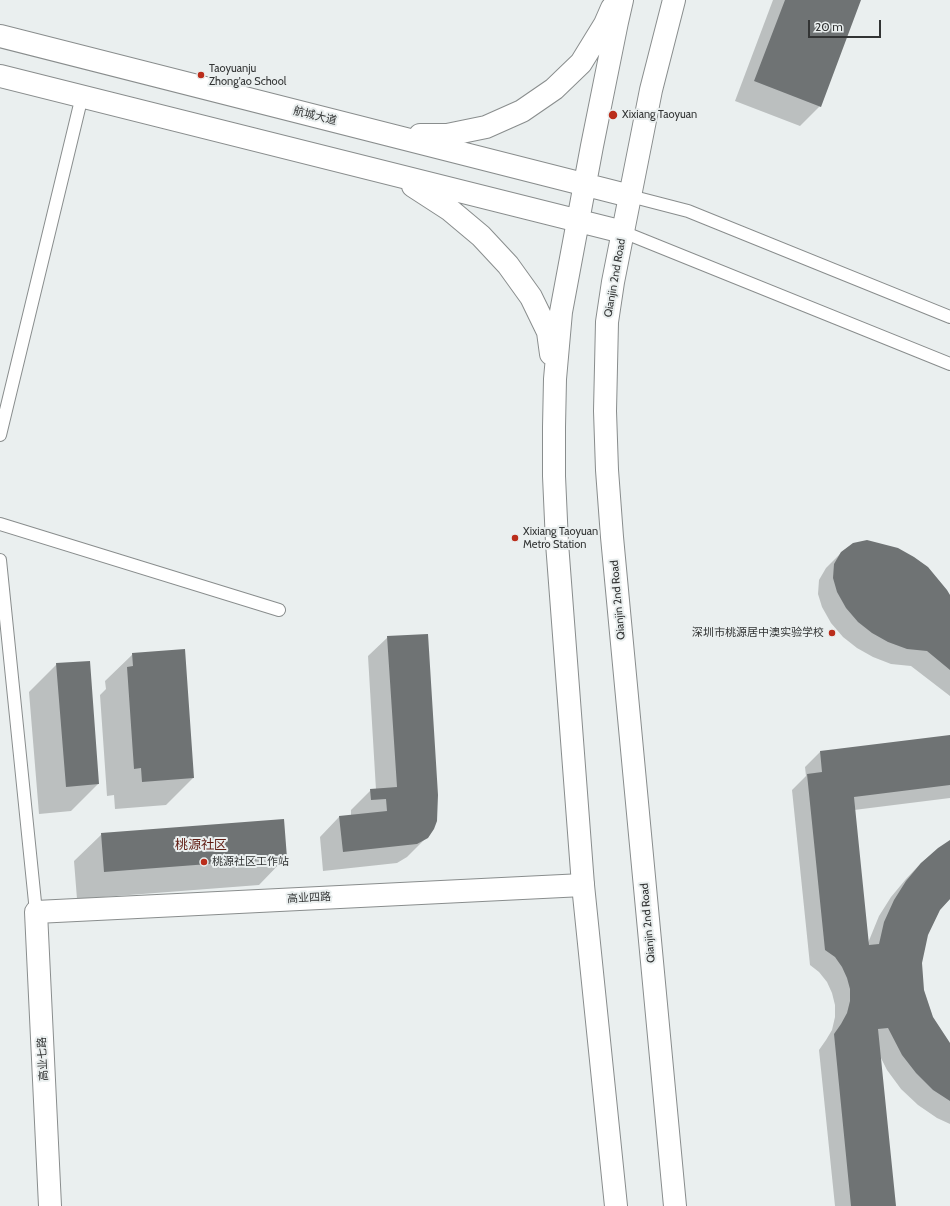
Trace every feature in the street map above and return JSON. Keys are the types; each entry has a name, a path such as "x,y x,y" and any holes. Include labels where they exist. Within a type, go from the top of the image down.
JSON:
{"main road":[{"path":"394,136 447,135 486,126 522,112 554,89 581,63 605,24 616,0"},
{"path":"616,1206 583,884 557,543 554,476 555,378 561,312 622,0"},
{"name":"Qianjin 2nd Road","path":"674,0 651,90 606,322 605,411 607,470 615,569 675,1206"},
{"name":"航城大道","path":"0,36 630,196"},
{"path":"0,76 623,232"},
{"path":"384,172 420,189 450,210 481,236 508,265 531,297 548,332 555,378"},
{"name":"高业四路","path":"36,912 583,884"},
{"name":"高业七路","path":"36,912 50,1206"}],"lane":[{"path":"0,435 82,96"},
{"path":"630,196 688,211 950,317"},
{"path":"623,232 950,364"},
{"path":"0,524 279,610"},
{"path":"0,560 36,912"}],"building":[{"path":"785,0 861,0 821,107 754,81"},
{"path":"867,540 898,548 914,557 928,567 947,590 950,595 950,670 927,651 907,649 888,642 872,633 858,622 846,608 837,592 833,578 834,564 841,552 853,543"},
{"path":"428,634 438,795 437,821 434,829 428,838 417,844 343,852 339,816 387,811 386,799 371,800 370,789 397,787 387,636"},
{"path":"185,649 194,778 142,782 141,768 134,769 127,667 133,666 132,653"},
{"path":"90,661 99,784 66,787 56,663"},
{"path":"950,735 950,785 854,797 869,945 879,944 884,922 894,900 906,881 921,863 950,840 950,899 940,910 928,935 922,963 924,990 933,1017 950,1043 950,1101 933,1090 916,1073 902,1055 888,1028 878,1029 896,1206 851,1206 834,1034 847,1013 850,1001 850,989 842,967 835,957 825,950 807,774 822,772 820,751"},
{"path":"284,819 287,858 104,872 101,833"}],"place":[{"name":"Taoyuanju Zhong'ao School","path":"201,75"},
{"name":"Xixiang Taoyuan","path":"613,115"},
{"name":"Xixiang Taoyuan Metro Station","path":"515,538"},
{"name":"深圳市桃源居中澳实验学校","path":"832,633"},
{"name":"桃源社区工作站","path":"204,862"}],"district":[{"name":"桃源社区","path":"201,845"}]}
